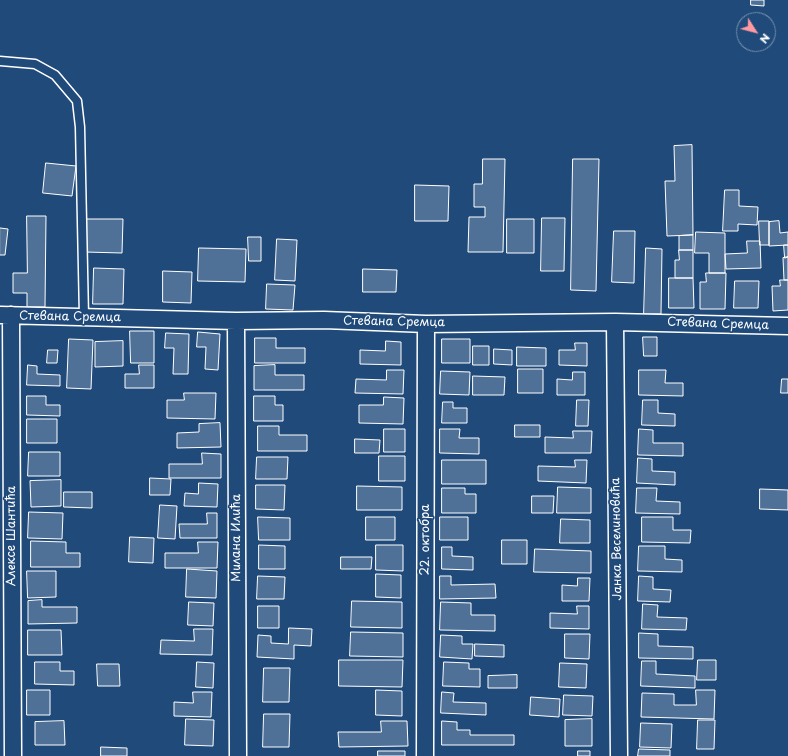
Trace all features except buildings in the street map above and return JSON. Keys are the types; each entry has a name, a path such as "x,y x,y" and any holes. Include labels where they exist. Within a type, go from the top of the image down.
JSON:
{"street":[{"name":"Стевана Сремца","path":"5,315 236,321 324,320 426,324 614,322 788,326"},
{"name":"Алексе Шантића","path":"5,315 13,756"},
{"name":"Милана Илића","path":"236,321 238,756"},
{"name":"Јанка Веселиновића","path":"614,322 619,756"},
{"name":"22. октобра","path":"425,756 426,324"}],"lane":[{"path":"0,61 35,64 55,75 77,101 80,128 84,317"}]}
